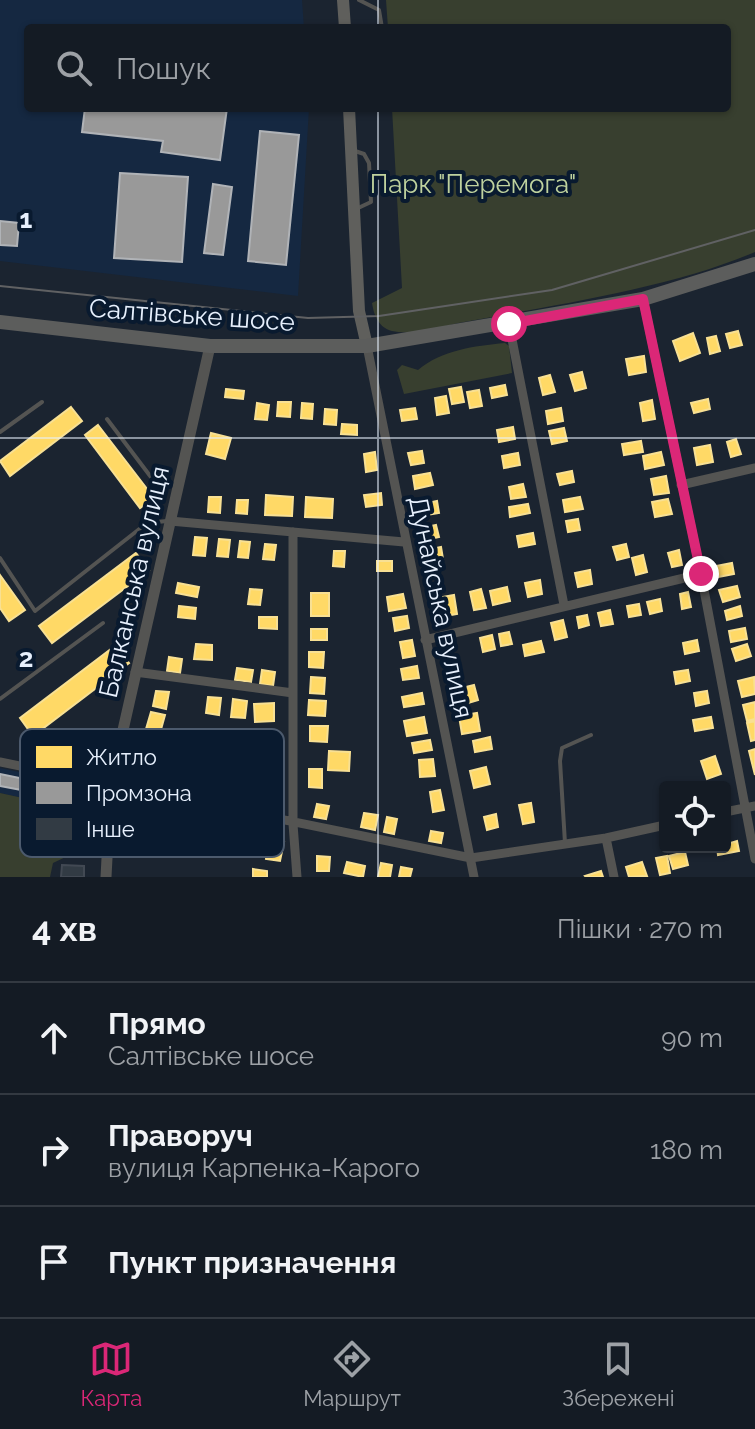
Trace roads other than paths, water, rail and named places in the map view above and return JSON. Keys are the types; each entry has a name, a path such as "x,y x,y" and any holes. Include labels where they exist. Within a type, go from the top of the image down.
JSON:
{"main road":[{"path":"343,0 345,24"},
{"path":"349,112 359,311 367,346"},
{"name":"Салтівське шосе","path":"0,322 210,346 367,346 643,299 755,264"}],"street":[{"path":"643,299 701,574 755,859"},
{"path":"509,324 564,605"},
{"name":"Балканська вулиця","path":"123,729 210,346"},
{"name":"Дунайська вулиця","path":"367,346 404,542 474,877"},
{"path":"681,485 755,468"},
{"path":"170,521 404,542"},
{"path":"293,532 293,824 297,877"},
{"path":"425,640 701,574"},
{"path":"135,672 293,693"},
{"path":"0,762 20,766"},
{"path":"731,811 755,806"},
{"path":"284,822 471,858 606,838 659,826"},
{"path":"606,838 614,877"},
{"name":"Балканська вулиця","path":"106,877 107,857"}],"lane":[{"path":"359,0 379,10 381,24"},
{"path":"0,432 42,402"},
{"path":"0,558 35,611 147,523 163,493 107,419"},
{"path":"147,523 170,521"},
{"path":"0,699 103,623"},
{"path":"565,843 560,761 562,748 591,735"}],"tram line":[{"path":"0,286 308,318 379,316 552,290 755,230"}],"park label":[{"name":"Парк \"Перемога\"","path":"473,184"}]}
